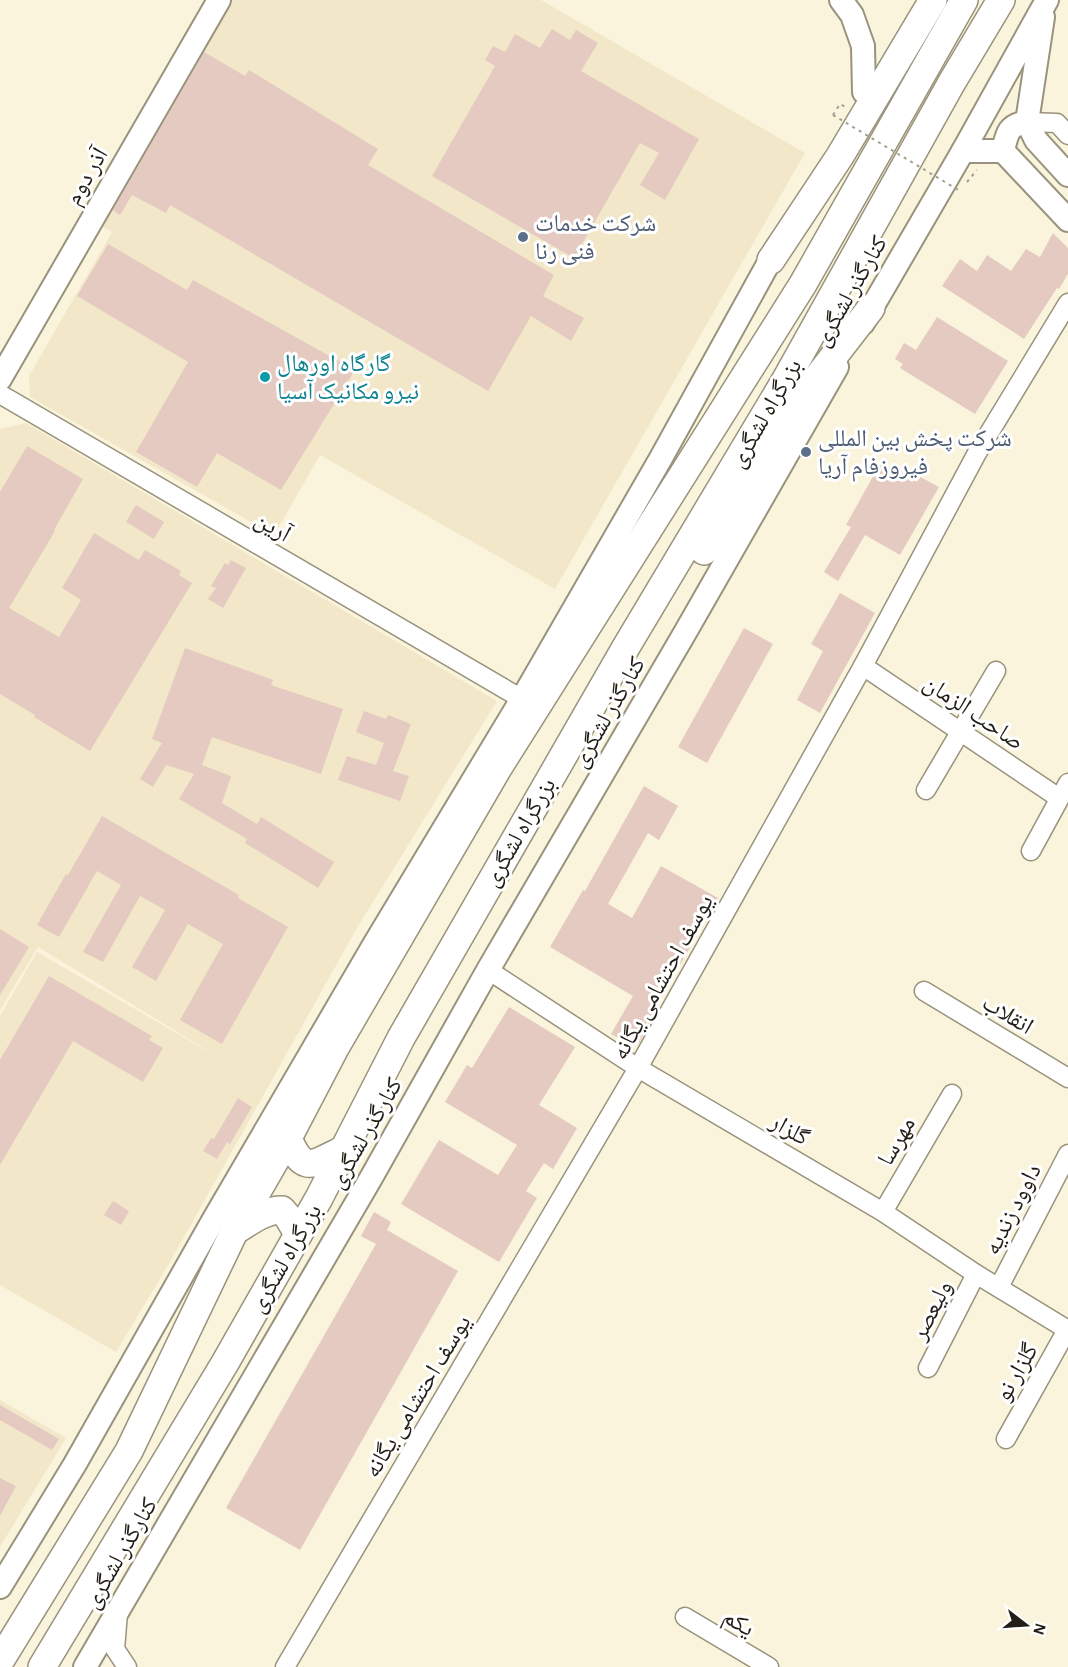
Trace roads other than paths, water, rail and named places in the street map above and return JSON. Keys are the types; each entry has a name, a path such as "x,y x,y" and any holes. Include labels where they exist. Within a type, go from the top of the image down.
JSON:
{"highway":[{"path":"771,260 840,156 933,0"},
{"name":"بزرگراه لشگری","path":"0,1661 129,1451 235,1230 288,1138 334,1048 498,768 803,284 964,0"},
{"name":"بزرگراه لشگری","path":"42,1667 219,1373 319,1198 401,1038 626,647 785,381 952,82 1001,0"},
{"path":"626,647 664,607 695,564 807,391 871,308"},
{"path":"288,1138 298,1159 310,1164 345,1149"},
{"path":"235,1230 263,1213 282,1210 298,1234"}],"main road":[{"name":"آذر دوم","path":"0,379 219,0"},
{"path":"842,0 852,15 863,46 849,106"},
{"path":"0,1587 75,1464 214,1219 381,933 522,699 661,458 771,260 849,106 920,0"},
{"path":"1046,2 1027,122 1036,140 1068,175"},
{"name":"کنارگذر لشگری","path":"85,1667 371,1178 488,970 963,151 1046,2"},
{"path":"1003,151 1007,135 1016,124 1027,122"},
{"path":"963,151 1003,151 1068,220"}],"street":[{"path":"1027,122 1056,123 1068,135"},
{"name":"یوسف احتشامی یگانه","path":"285,1667 638,1068 863,666 977,453 1068,303"},
{"name":"آرین","path":"0,394 522,699"},
{"name":"صاحب الزمان","path":"863,666 960,731 1064,790"},
{"path":"926,790 996,670"},
{"path":"1030,851 1064,790"},
{"name":"گلزار","path":"488,970 638,1068 883,1212 976,1274 1068,1330"},
{"name":"انقلاب","path":"924,992 1068,1078"},
{"name":"مهرسا","path":"883,1212 952,1094"},
{"name":"داوود زندیه","path":"999,1287 1068,1154"},
{"name":"ولیعصر","path":"928,1368 976,1274"},
{"name":"گلزار نو","path":"1006,1439 1068,1330"},
{"path":"118,1610 115,1649 127,1667"},
{"name":"یکم","path":"685,1617 769,1667"}],"place":[{"name":"شرکت خدمات فنی رنا","path":"523,237"},
{"name":"گارگاه اورهال نیرو مکانیک آسیا","path":"265,377"},
{"name":"شرکت پخش بین المللی فیروزفام آریا","path":"806,452"}]}
